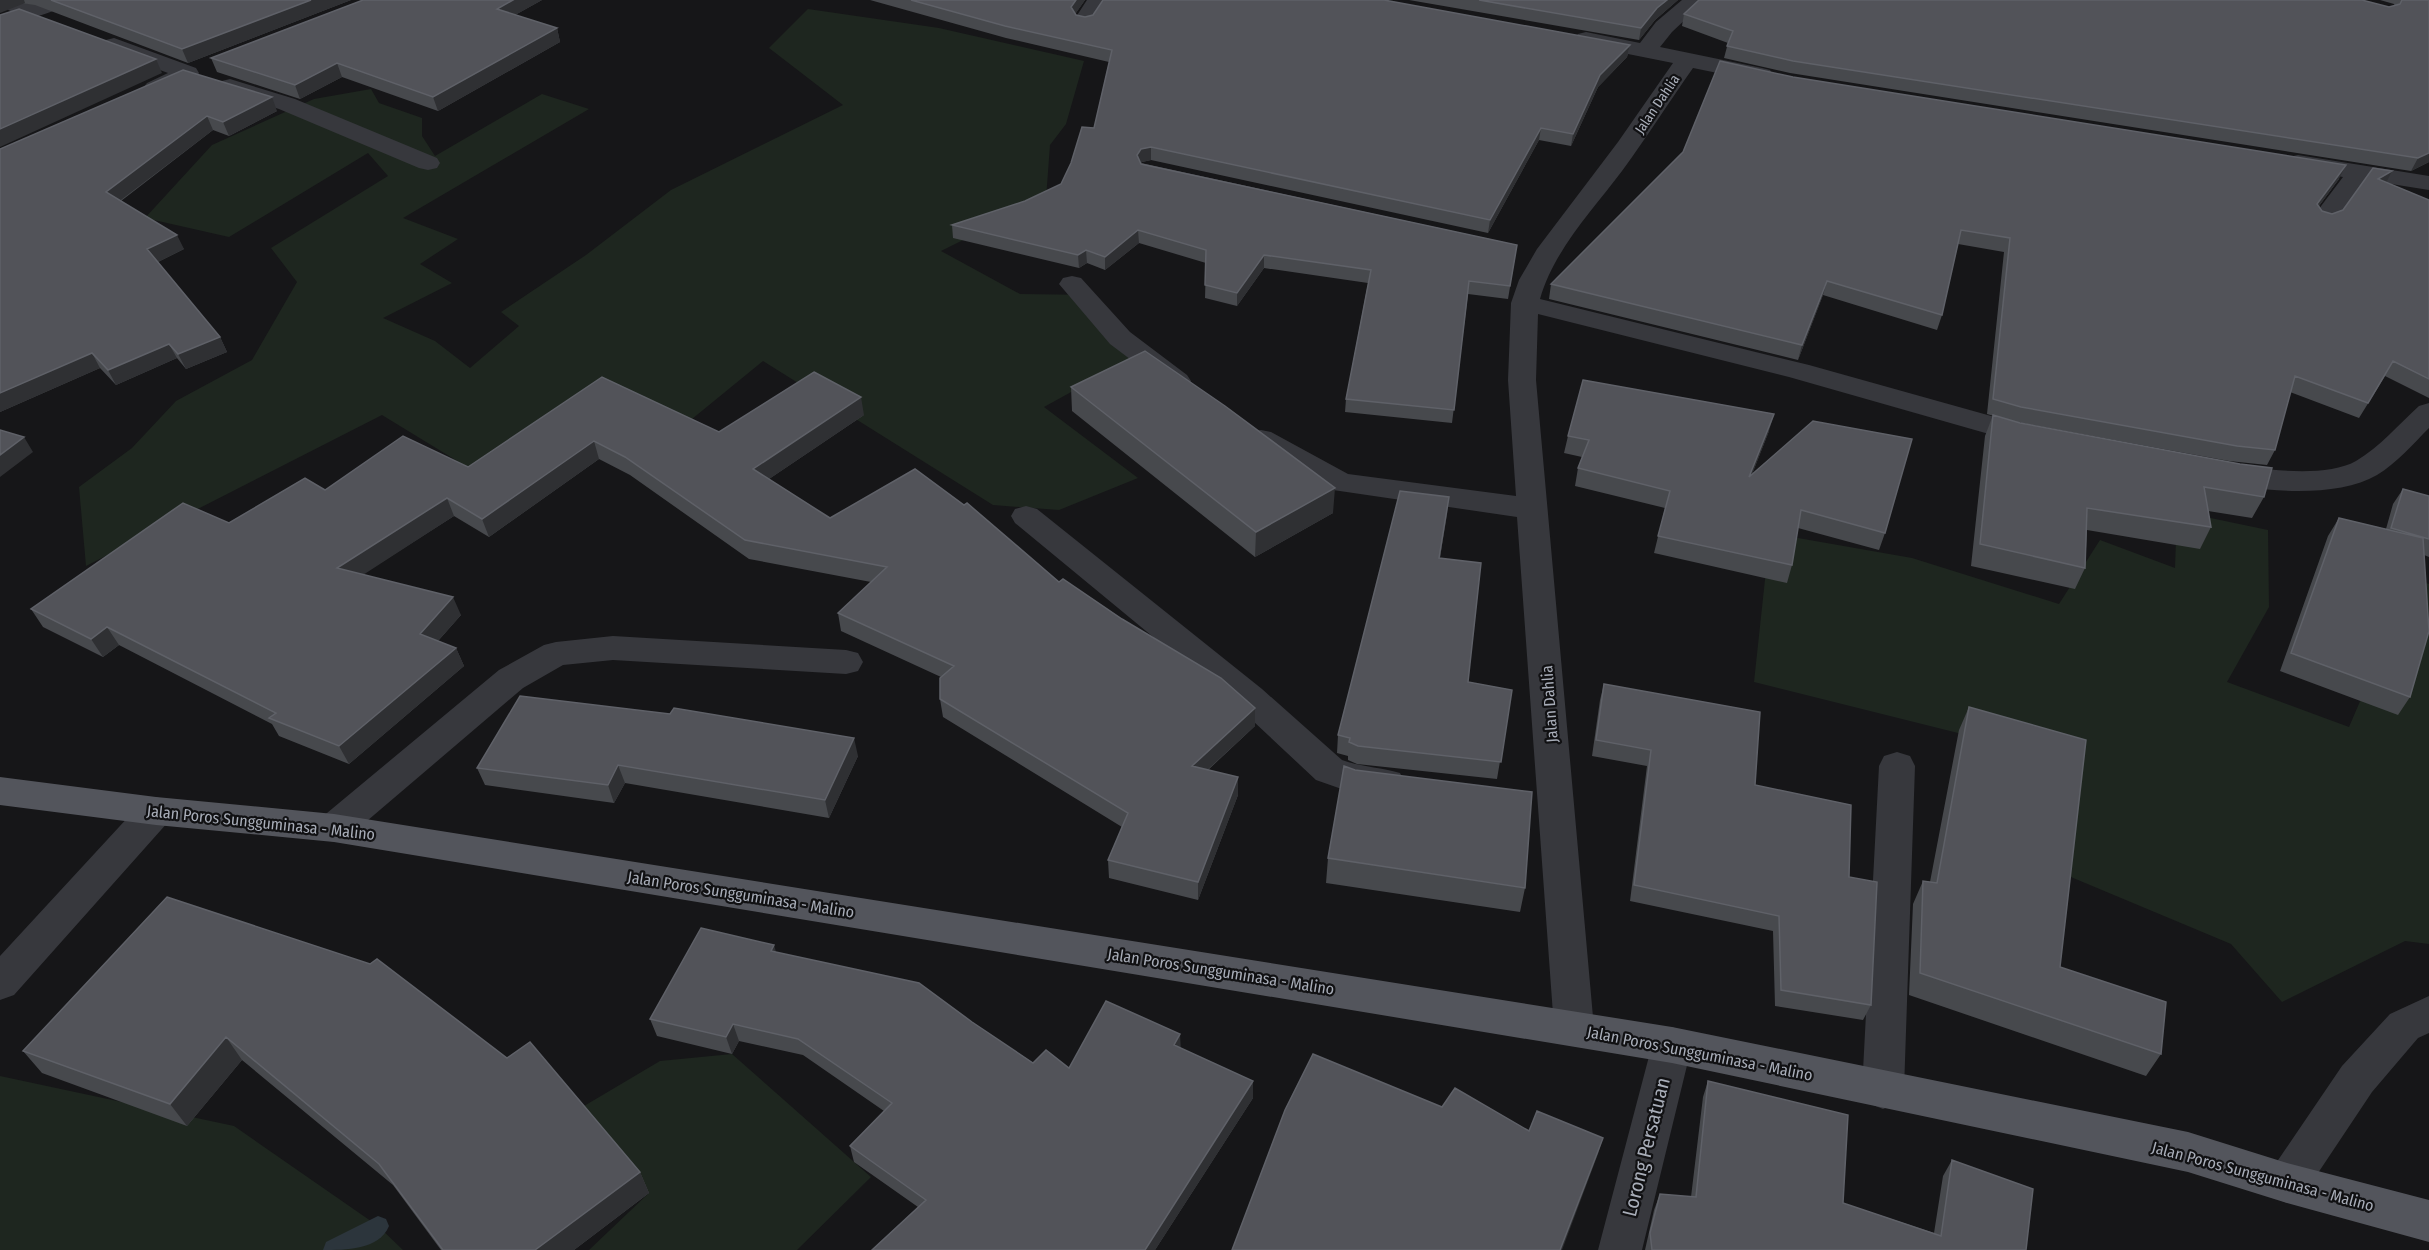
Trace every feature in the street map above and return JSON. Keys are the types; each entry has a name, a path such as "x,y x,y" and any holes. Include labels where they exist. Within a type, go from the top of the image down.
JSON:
{"main road":[{"name":"Jalan Poros Sungguminasa - Malino","path":"0,791 156,811 334,828 1672,1045 2188,1152 2287,1183 2429,1221"}],"street":[{"path":"0,23 17,6 62,0"},
{"path":"1084,20 1098,0"},
{"path":"1646,50 1664,27 1695,0"},
{"path":"17,6 58,24"},
{"path":"1563,35 1688,59"},
{"path":"91,36 188,73 287,104 428,163"},
{"name":"Jalan Dahlia","path":"1574,1028 1523,373 1526,303 1532,280 1535,252 1627,147 1688,59 1779,79"},
{"path":"137,96 210,64"},
{"path":"2274,158 2429,183"},
{"path":"2325,218 2359,172"},
{"path":"1072,284 1120,338 1197,396"},
{"path":"1526,303 1799,371 2002,430 2053,442"},
{"path":"2197,468 2294,480 2335,478 2365,469 2429,412"},
{"path":"1240,425 1327,477 1344,483 1534,509"},
{"path":"1026,516 1250,698 1329,770 1353,779 1420,787"},
{"path":"334,828 511,679 556,654 613,648 846,663"},
{"path":"1883,1090 1897,766"},
{"path":"1522,798 1556,802"},
{"path":"0,982 156,811"},
{"path":"2287,1183 2357,1078 2404,1026 2429,1013"},
{"name":"Lorong Persatuan","path":"1620,1250 1672,1045"}],"shaded area":[{"path":"808,9 939,28 1084,61 1066,124 1050,145 1046,199 941,251 1020,294 1093,295 1131,359 1044,407 1138,478 1059,510 993,505 763,361 692,419 602,381 472,470 382,415 86,566 79,487 132,448 176,401 252,360 297,282 271,248 388,176 368,153 229,237 145,218 212,145 314,99 371,89 379,103 422,118 422,136 435,156 542,94 589,109 403,218 458,239 420,264 452,283 383,318 435,341 470,368 519,326 501,312 586,255 671,190 843,105 769,48"},
{"path":"2177,511 2268,530 2269,607 2227,682 2349,727 2413,578 2429,584 2429,944 2405,941 2282,1002 2231,944 2006,850 2042,754 1754,682 1770,533 1912,558 2059,604 2100,540 2175,568"},
{"path":"732,1054 871,1177 797,1250 589,1250 649,1193 579,1109 660,1061"},
{"path":"0,1076 234,1126 378,1226 403,1250 0,1250"}],"building":[{"path":"51,0 311,0 182,49"},
{"path":"363,0 513,0 497,9 557,28 433,97 337,63 295,85 211,58"},
{"path":"911,0 1076,0 1071,7 1076,15 1085,17 1093,15 1103,0 1384,0 1630,45 1600,75 1573,134 1541,128 1490,220 1151,147 1141,149 1137,155 1141,164 1517,245 1510,286 1469,281 1454,410 1346,399 1371,270 1264,255 1237,293 1205,285 1206,250 1138,230 1105,257 1086,250 1078,255 952,225 1025,201 1061,184 1071,163 1082,127 1094,128 1112,50 1005,26"},
{"path":"1479,0 1667,0 1657,8 1641,28"},
{"path":"1699,0 2362,0 2389,7 2400,4 2402,0 2429,0 2429,153 2418,158 1793,61 1727,46 1733,31 1684,14"},
{"path":"19,9 156,59 0,129 0,15"},
{"path":"1720,61 1793,77 2346,165 2317,204 2322,211 2332,214 2343,210 2373,168 2392,171 2378,179 2429,200 2429,379 2393,361 2368,403 2295,376 2275,450 2237,446 2021,407 1993,399 2010,238 1961,230 1942,315 1827,281 1802,345 1551,284 1683,152"},
{"path":"183,70 272,97 223,122 207,116 106,192 177,235 147,249 220,337 178,354 169,344 108,370 92,353 0,393 0,149"},
{"path":"1145,351 1225,406 1335,488 1256,532 1071,387"},
{"path":"814,372 861,397 753,469 830,518 915,469 964,505 967,503 1059,582 1063,579 1122,619 1221,678 1255,708 1192,766 1238,777 1198,882 1108,860 1128,813 940,699 940,678 954,666 838,613 887,567 745,540 625,457 594,441 482,519 447,498 337,568 453,597 420,634 456,648 339,746 269,718 276,713 107,627 91,639 31,609 183,503 229,523 305,478 325,490 403,436 468,467 602,377 719,432"},
{"path":"1583,380 1774,414 1749,477 1813,421 1912,439 1885,533 1801,510 1792,565 1658,536 1670,491 1578,468 1589,440 1568,436"},
{"path":"1993,415 2020,423 2272,468 2264,497 2204,487 2211,527 2087,508 2085,568 1980,544"},
{"path":"0,430 24,437 0,455"},
{"path":"2403,489 2429,496 2429,539 2391,528"},
{"path":"1400,491 1449,497 1439,558 1481,563 1468,682 1512,690 1501,762 1358,746 1349,742 1350,738 1338,735"},
{"path":"2339,518 2423,538 2429,631 2410,697 2291,653"},
{"path":"1604,684 1760,712 1755,785 1851,805 1849,877 1877,882 1871,1005 1781,990 1779,916 1634,885 1651,750 1596,740"},
{"path":"520,696 670,714 674,708 854,738 825,800 618,765 608,785 477,768"},
{"path":"1969,707 2086,740 2060,967 2166,1002 2161,1054 1920,973 1923,881 1937,883"},
{"path":"1344,766 1355,770 1532,792 1525,888 1328,858"},
{"path":"167,897 370,964 377,959 507,1058 530,1042 640,1172 535,1250 443,1250 379,1164 226,1037 170,1104 23,1051"},
{"path":"701,928 774,945 771,951 919,983 1033,1063 1046,1050 1069,1068 1106,1001 1180,1034 1174,1045 1253,1081 1145,1250 872,1250 926,1200 850,1146 892,1103 798,1039 733,1024 726,1037 650,1019"},
{"path":"1313,1054 1442,1107 1455,1088 1529,1131 1537,1111 1603,1138 1560,1250 1232,1250 1285,1110"},
{"path":"1708,1081 1848,1115 1843,1203 1941,1236 1952,1160 2033,1189 2026,1250 1652,1250 1650,1233 1660,1194 1696,1197"}],"waterway":[{"path":"334,1250 378,1226"}]}
